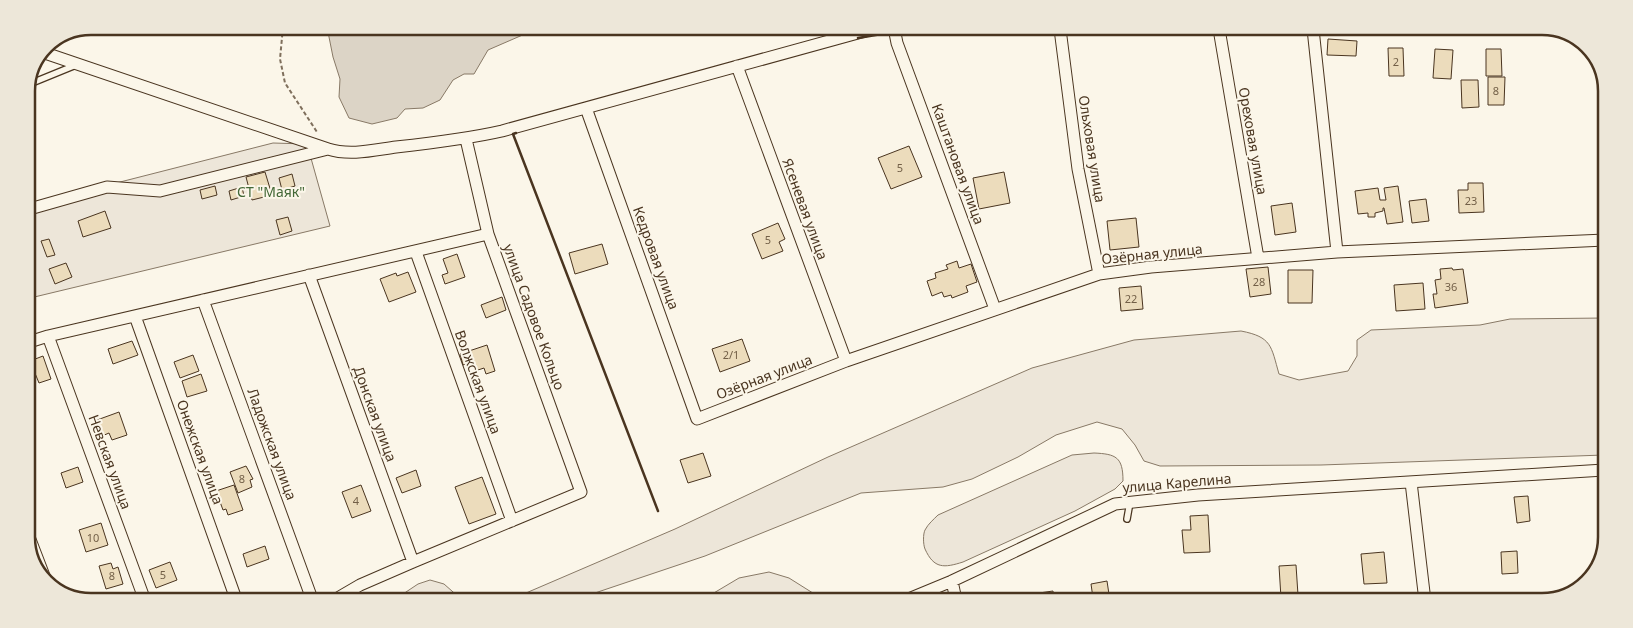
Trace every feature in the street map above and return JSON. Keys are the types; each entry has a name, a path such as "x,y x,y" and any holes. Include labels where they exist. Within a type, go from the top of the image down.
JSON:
{"street":[{"path":"49,54 337,152 360,152 466,139 502,131 850,35"},
{"name":"Каштановая улица","path":"896,35 995,309"},
{"name":"Ольховая улица","path":"1061,35 1078,169 1099,274"},
{"name":"Ореховая улица","path":"1221,35 1258,258"},
{"path":"1314,35 1337,252"},
{"name":"Ясеневая улица","path":"737,66 846,361"},
{"name":"Кедровая улица","path":"586,108 697,419"},
{"path":"466,139 488,234"},
{"path":"35,207 107,187 160,191 328,149"},
{"name":"улица Садовое Кольцо","path":"35,340 488,234 581,492 413,562 346,593"},
{"name":"Озёрная улица","path":"697,419 846,361 1099,274 1152,267 1337,252 1598,240"},
{"name":"Волжская улица","path":"416,252 512,521"},
{"name":"Донская улица","path":"309,276 413,562"},
{"name":"Ладожская улица","path":"204,300 310,593"},
{"name":"Онежская улица","path":"135,316 234,593"},
{"name":"Невская улица","path":"48,336 142,593"},
{"name":"улица Карелина","path":"923,593 1115,504 1208,494 1598,470"},
{"path":"1411,482 1424,593"},
{"path":"952,581 955,593"}],"lane":[{"path":"36,81 78,64"},
{"path":"1126,518 1130,502"}],"path":[{"path":"282,35 280,59 286,84 317,133"}],"green space":[{"name":"СТ \"Маяк\"","path":"273,143 307,144 330,226 35,297 35,204"},
{"path":"1598,318 1598,455 1321,465 1160,466 1144,461 1135,445 1122,429 1097,422 1056,435 1018,457 972,479 943,487 861,493 705,556 595,593 526,593 675,529 828,457 1032,368 1134,340 1241,331 1259,336 1265,340 1272,350 1279,374 1299,380 1348,371 1357,356 1357,340 1371,330 1480,325 1510,319"},
{"path":"1108,454 1117,458 1120,462 1123,481 1115,489 1075,511 963,562 945,566 936,563 928,556 924,544 924,532 938,515 1072,455"},
{"path":"769,572 789,578 813,593 714,593 739,578"},
{"path":"430,580 444,584 454,593 404,593 418,584"}],"shaded area":[{"path":"329,35 523,35 488,50 474,74 464,74 453,80 440,100 423,108 405,109 397,118 372,124 349,118 339,97 340,79"}],"building":[{"path":"1328,39 1357,41 1356,56 1327,55"},
{"path":"1388,48 1403,48 1404,76 1389,76"},
{"path":"1435,49 1453,50 1451,79 1433,78"},
{"path":"1486,49 1501,49 1502,76 1486,76"},
{"path":"1488,77 1505,77 1504,105 1488,105"},
{"path":"1461,80 1478,80 1479,107 1462,108"},
{"path":"909,146 922,177 891,189 878,158"},
{"path":"265,172 272,195 252,200 246,177"},
{"path":"1004,172 1010,203 979,209 973,178"},
{"path":"292,174 295,186 282,190 279,178"},
{"path":"1468,183 1483,183 1484,212 1459,213 1458,190 1468,190"},
{"path":"215,186 217,195 202,199 200,190"},
{"path":"1398,186 1403,222 1387,224 1384,208 1383,211 1375,213 1375,217 1368,217 1368,213 1358,214 1355,191 1378,188 1380,200 1386,200 1384,188"},
{"path":"242,187 244,196 231,200 229,191"},
{"path":"1426,199 1429,221 1412,223 1409,201"},
{"path":"1292,203 1296,232 1275,235 1271,206"},
{"path":"105,211 111,228 83,237 78,221"},
{"path":"288,217 292,231 280,235 276,220"},
{"path":"1136,218 1139,247 1110,250 1107,221"},
{"path":"778,223 785,239 779,242 783,251 762,259 752,234"},
{"path":"49,239 55,255 47,257 41,241"},
{"path":"602,244 608,264 575,274 569,253"},
{"path":"457,254 465,277 445,284 442,275 448,273 443,259"},
{"path":"957,261 959,268 971,264 977,282 966,286 968,292 952,298 951,295 944,297 942,292 932,296 927,281 936,278 935,273 948,269 946,265"},
{"path":"66,263 72,277 55,284 49,269"},
{"path":"1268,267 1271,294 1250,297 1246,269"},
{"path":"1452,268 1453,270 1463,269 1468,303 1435,308 1433,294 1437,294 1435,280 1441,279 1440,269"},
{"path":"1288,270 1313,270 1312,303 1288,303"},
{"path":"408,272 416,292 389,302 380,279 396,273 397,276"},
{"path":"1423,283 1425,309 1396,311 1394,285"},
{"path":"1141,286 1143,309 1121,311 1119,288"},
{"path":"502,297 506,310 486,318 481,305"},
{"path":"742,339 750,361 720,372 712,349"},
{"path":"132,341 138,355 113,364 108,349"},
{"path":"487,345 495,371 486,374 484,368 475,371 472,362 463,365 460,354"},
{"path":"193,355 199,371 180,378 174,362"},
{"path":"43,356 51,379 39,383 35,373 35,359"},
{"path":"201,374 207,391 187,397 182,381"},
{"path":"119,412 127,435 112,440 109,433 102,436 97,420"},
{"path":"703,453 711,476 688,483 680,460"},
{"path":"246,466 253,479 250,480 252,487 238,493 230,472"},
{"path":"78,467 83,482 66,488 61,473"},
{"path":"416,470 421,486 402,493 396,478"},
{"path":"482,477 496,514 469,524 455,487"},
{"path":"234,485 243,510 228,515 226,509 223,510 216,491"},
{"path":"361,485 371,511 352,518 342,492"},
{"path":"1528,496 1530,521 1517,523 1514,497"},
{"path":"1208,515 1210,552 1184,553 1182,530 1191,530 1190,516"},
{"path":"101,523 108,545 86,552 79,530"},
{"path":"265,546 269,559 247,567 243,554"},
{"path":"1517,551 1518,573 1502,574 1501,552"},
{"path":"1384,552 1387,583 1364,584 1361,554"},
{"path":"170,562 177,580 156,588 149,570"},
{"path":"111,563 113,569 118,567 123,584 106,589 99,566"},
{"path":"1296,565 1298,593 1281,593 1279,566"},
{"path":"1107,581 1109,593 1092,593 1091,584"}],"wall":[{"path":"858,38 876,35"},
{"path":"516,133 513,134 658,511"}]}
